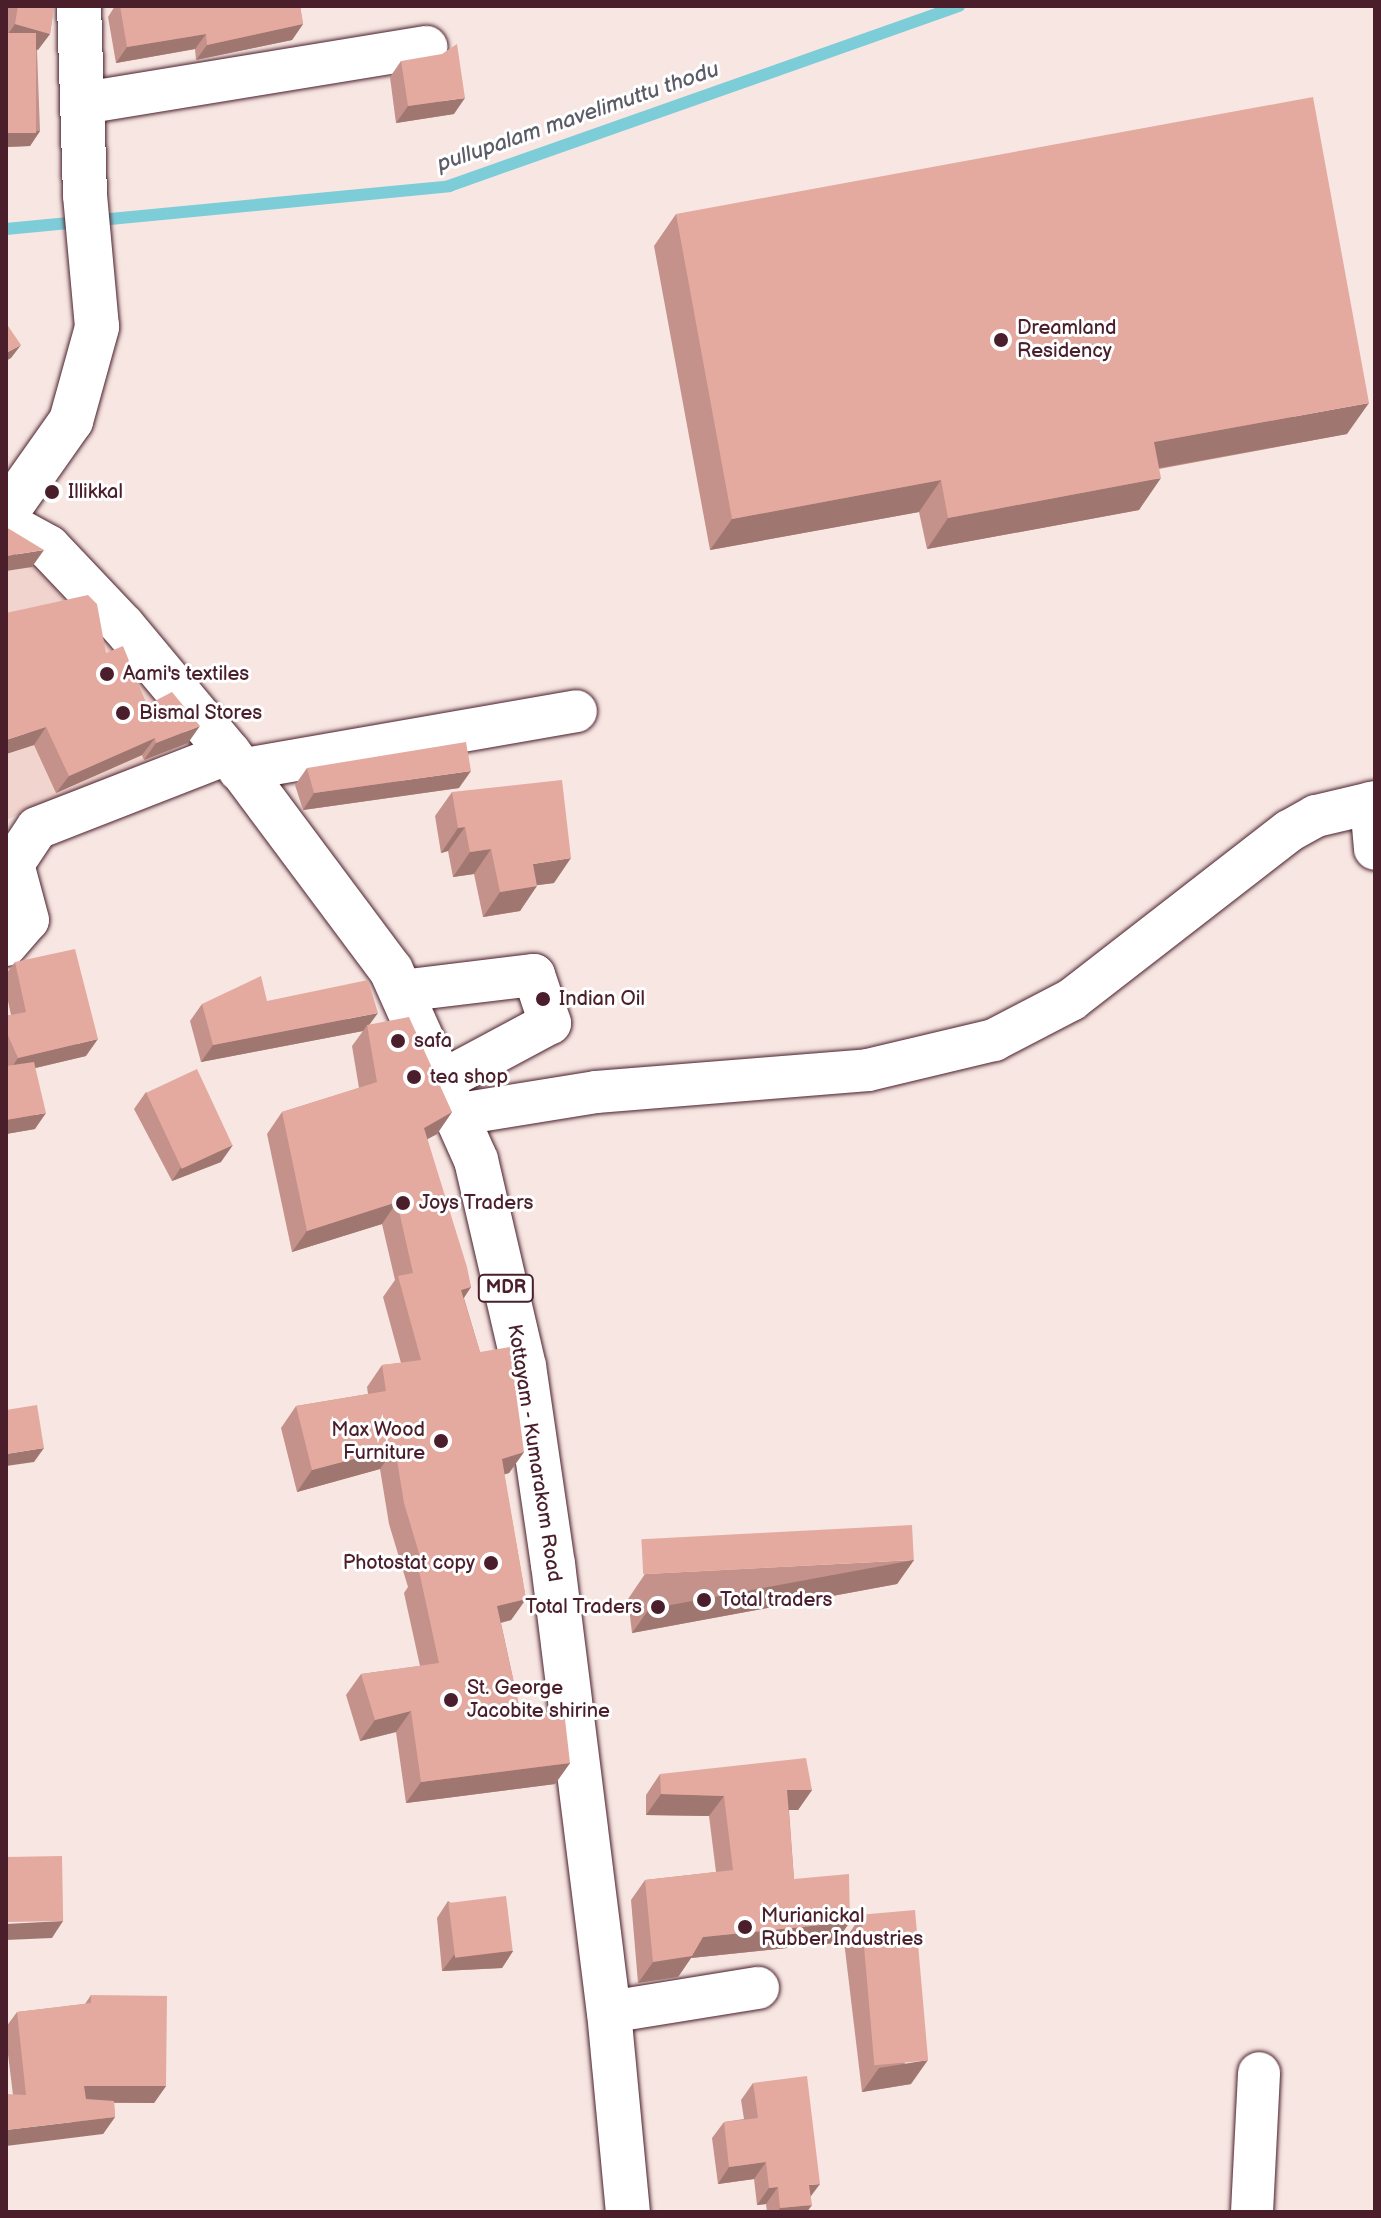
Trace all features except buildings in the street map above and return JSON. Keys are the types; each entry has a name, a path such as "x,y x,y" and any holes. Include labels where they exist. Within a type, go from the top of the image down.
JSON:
{"main road":[{"path":"6,513 71,421 97,327 85,195 79,6"},
{"name":"Kottayam - Kumarakom Road","path":"6,524 48,547 123,626 234,762 401,991 476,1160 524,1366 609,2012 628,2212"}],"street":[{"path":"84,103 426,47"},
{"path":"6,945 28,920 13,864 37,828 234,762 576,711"},
{"path":"447,1099 596,1092 868,1070 994,1040 1071,1000 1289,831 1316,816 1373,803 1375,849"},
{"path":"401,991 534,975 550,1023 447,1099"},
{"path":"609,2012 758,1988"},
{"path":"1252,2212 1259,2073"}],"shaded area":[{"path":"6,535 74,576 195,741 6,820"}],"waterway":[{"name":"pullupalam mavelimuttu thodu","path":"6,229 449,186 959,6"}],"place":[{"name":"Dreamland Residency","path":"1001,340"},
{"name":"Illikkal","path":"52,492"},
{"name":"Aami's textiles","path":"107,674"},
{"name":"Bismal Stores","path":"123,713"},
{"name":"Indian Oil","path":"543,999"},
{"name":"safa","path":"398,1041"},
{"name":"tea shop","path":"414,1077"},
{"name":"Joys Traders","path":"403,1203"},
{"name":"Max Wood Furniture","path":"441,1441"},
{"name":"Photostat copy","path":"491,1563"},
{"name":"Total traders","path":"704,1600"},
{"name":"Total Traders","path":"658,1607"},
{"name":"St. George Jacobite shirine","path":"451,1700"},
{"name":"Murianickal Rubber Industries","path":"745,1927"}]}
